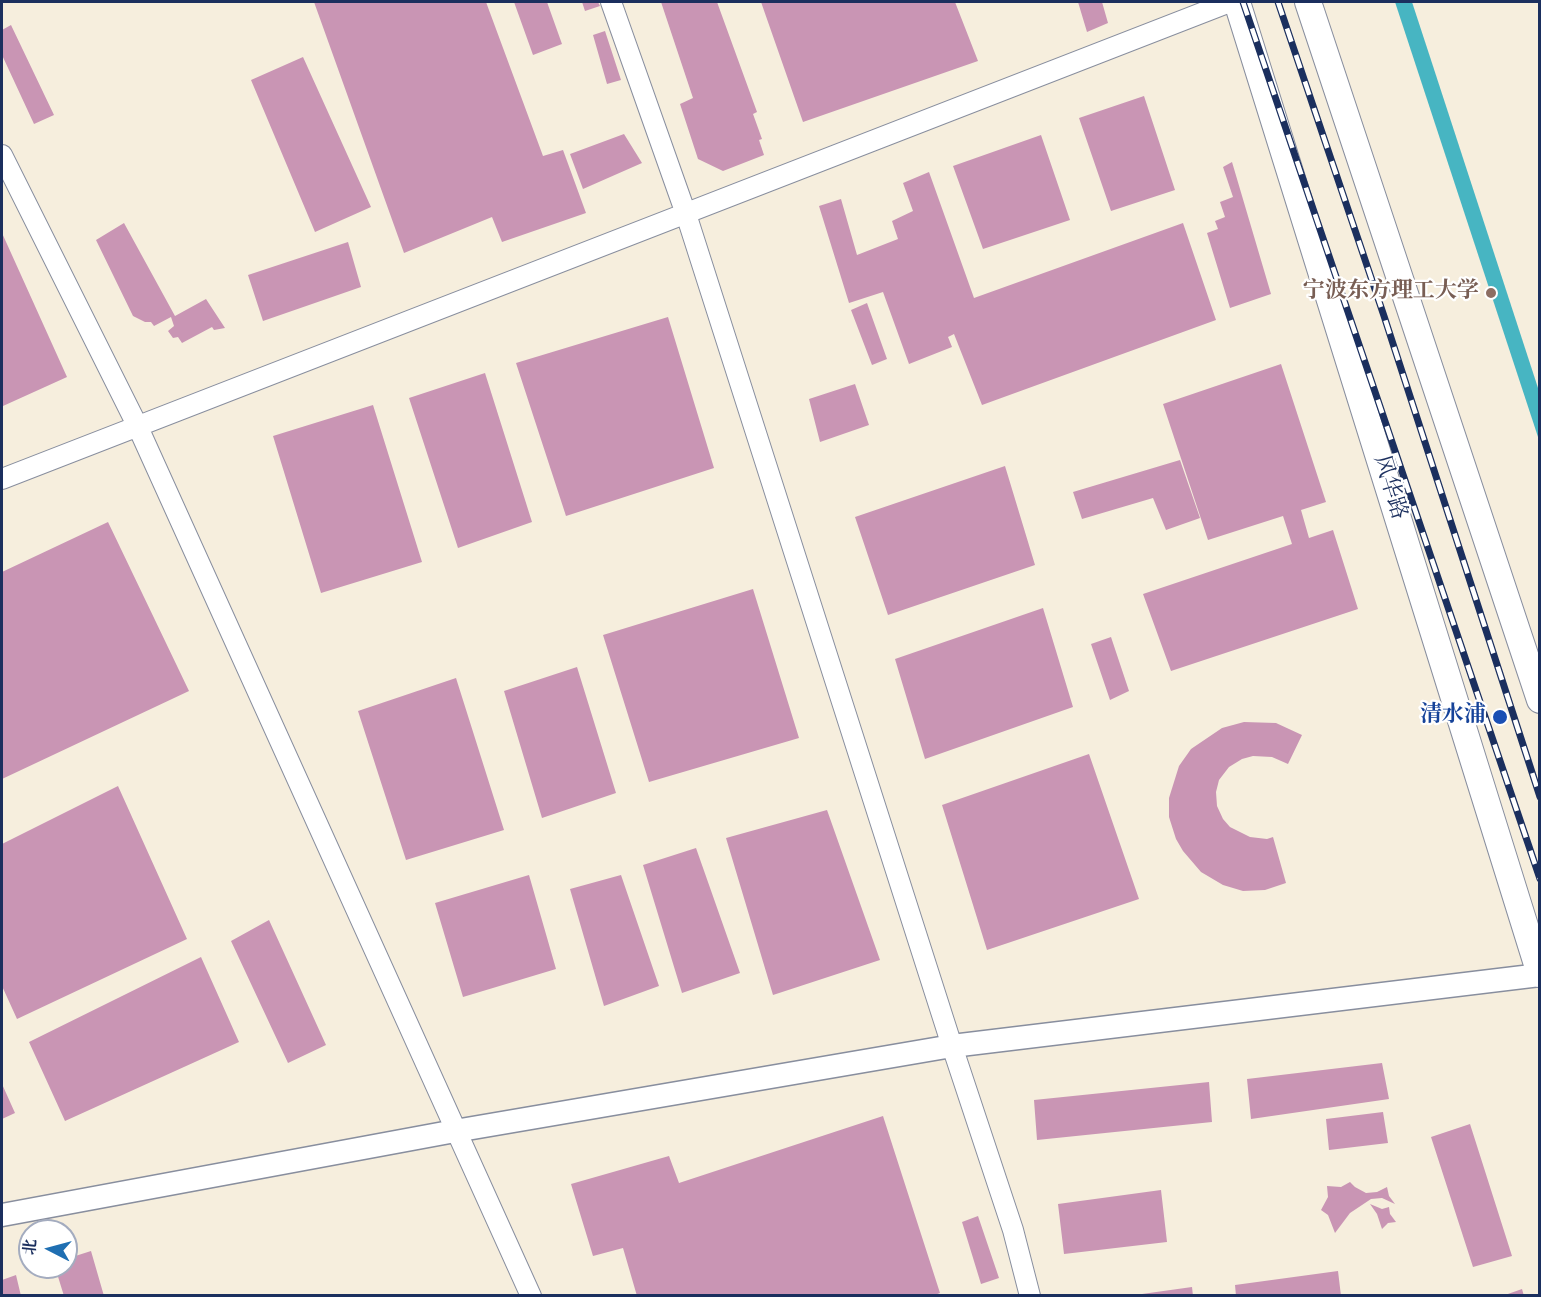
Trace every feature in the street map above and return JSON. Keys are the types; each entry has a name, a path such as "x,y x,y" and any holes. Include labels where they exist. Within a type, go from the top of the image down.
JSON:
{"main road":[{"name":"风华路","path":"1237,2 1539,974"},
{"path":"1308,2 1539,700"},
{"path":"2,1215 455,1131 952,1046 1539,974"}],"street":[{"path":"611,2 686,214 1013,1230 1030,1296"},
{"path":"2,479 1230,2"},
{"path":"2,155 137,425 531,1296"}],"water":[{"path":"1395,2 1412,2 1539,391 1539,440"}],"building":[{"path":"314,2 486,2 543,156 563,150 586,213 502,242 492,217 404,253"},
{"path":"514,2 547,2 562,44 533,55"},
{"path":"582,2 598,2 600,6 585,11"},
{"path":"661,2 717,2 757,112 753,114 762,139 759,140 764,155 723,171 698,159 680,104 693,98"},
{"path":"761,2 955,2 978,61 803,122"},
{"path":"1078,2 1102,2 1108,23 1087,32"},
{"path":"11,25 54,115 34,124 2,55 2,30"},
{"path":"605,31 621,80 607,84 593,35"},
{"path":"303,57 371,207 315,232 251,80"},
{"path":"1144,96 1175,190 1111,211 1079,118"},
{"path":"624,134 642,163 583,189 570,154"},
{"path":"1041,135 1070,220 983,249 953,166"},
{"path":"1232,162 1271,294 1230,308 1207,233 1218,229 1215,221 1225,217 1220,202 1233,197 1223,167"},
{"path":"929,172 974,298 1183,223 1216,320 982,405 954,334 948,337 952,347 909,364 883,292 849,303 819,206 841,199 857,255 898,239 892,221 913,211 903,183"},
{"path":"124,223 175,316 206,299 225,328 214,330 212,327 182,343 178,337 173,338 168,331 174,326 171,317 154,326 151,322 145,322 133,316 96,240"},
{"path":"2,233 67,377 3,406 2,403"},
{"path":"348,242 361,287 263,321 248,275"},
{"path":"867,303 887,359 872,365 851,310"},
{"path":"668,317 714,468 566,516 516,363"},
{"path":"1281,364 1326,502 1301,510 1309,538 1333,530 1358,609 1171,671 1143,594 1292,544 1283,516 1208,540 1163,404"},
{"path":"485,373 532,522 458,548 409,398"},
{"path":"855,384 869,425 820,442 809,399"},
{"path":"373,405 422,562 321,593 273,436"},
{"path":"1180,460 1200,518 1166,530 1153,498 1082,519 1073,492"},
{"path":"1005,466 1035,565 888,615 855,517"},
{"path":"108,522 189,691 2,779 2,572"},
{"path":"753,589 799,738 649,782 603,635"},
{"path":"1043,608 1073,707 925,759 895,659"},
{"path":"1111,637 1129,691 1110,700 1091,644"},
{"path":"577,667 616,793 542,818 504,691"},
{"path":"456,678 504,830 406,860 358,711"},
{"path":"1244,722 1276,723 1302,735 1288,764 1272,757 1253,756 1242,759 1229,767 1219,780 1216,792 1217,806 1230,827 1250,837 1267,839 1273,837 1286,883 1265,890 1243,891 1223,885 1201,872 1176,839 1169,817 1169,798 1179,766 1191,749 1222,728"},
{"path":"1089,754 1139,899 987,950 942,805"},
{"path":"118,786 187,939 17,1019 2,986 2,844"},
{"path":"827,810 880,960 773,995 726,838"},
{"path":"696,848 740,973 682,993 643,865"},
{"path":"529,875 556,969 463,997 435,903"},
{"path":"621,875 659,986 604,1006 570,889"},
{"path":"269,920 326,1045 288,1063 231,941"},
{"path":"201,957 239,1042 65,1121 29,1042"},
{"path":"1382,1063 1389,1099 1251,1119 1247,1079"},
{"path":"1209,1082 1212,1122 1037,1140 1034,1100"},
{"path":"2,1084 15,1113 2,1119"},
{"path":"1383,1112 1388,1143 1329,1150 1326,1119"},
{"path":"883,1116 940,1293 932,1296 637,1296 623,1248 593,1256 571,1184 669,1156 679,1183"},
{"path":"1470,1124 1512,1256 1473,1267 1431,1137"},
{"path":"1350,1182 1366,1193 1377,1192 1387,1187 1389,1196 1395,1204 1382,1198 1371,1199 1350,1213 1335,1233 1328,1215 1321,1210 1328,1197 1327,1186 1341,1187"},
{"path":"1161,1190 1167,1242 1064,1254 1058,1204"},
{"path":"1370,1204 1382,1209 1389,1207 1390,1214 1396,1222 1388,1223 1382,1229 1377,1214"},
{"path":"978,1216 999,1278 981,1284 962,1222"},
{"path":"91,1251 104,1296 64,1296 59,1279 78,1279 78,1255"},
{"path":"1338,1271 1341,1296 1236,1296 1235,1285"},
{"path":"16,1275 21,1296 2,1296 2,1280"},
{"path":"1192,1287 1193,1296 1142,1296 1142,1294"},
{"path":"1522,1289 1524,1296 1505,1296 1505,1295"}],"railway":[{"path":"1243,2 1540,879"},
{"path":"1278,2 1384,316 1540,797"}],"place":[{"name":"宁波东方理工大学","path":"1491,293"},
{"name":"清水浦","path":"1500,717"}]}
